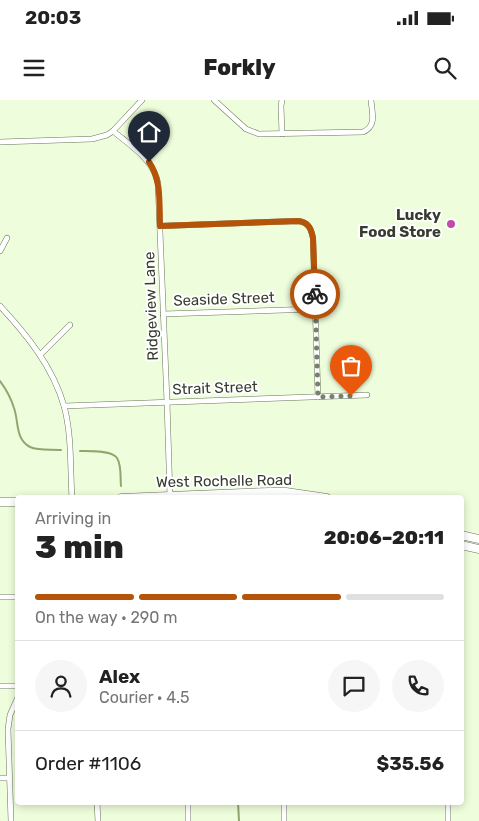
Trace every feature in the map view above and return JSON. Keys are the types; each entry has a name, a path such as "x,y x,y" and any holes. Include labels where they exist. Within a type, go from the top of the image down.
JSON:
{"street":[{"path":"0,142 92,139 107,135 113,132 142,100"},
{"path":"214,100 240,124 259,134 363,132 370,128 372,123 371,100"},
{"path":"282,100 282,134"},
{"name":"Ridgeview Lane","path":"113,132 149,162 154,169 158,183 170,495"},
{"path":"160,226 298,221 309,225 313,238 318,397"},
{"path":"0,251 7,238"},
{"path":"0,306 40,355 53,378 64,406 70,448 72,495"},
{"name":"Seaside Street","path":"164,314 315,309"},
{"path":"40,355 70,325"},
{"name":"Strait Street","path":"64,406 367,395"},
{"name":"West Rochelle Road","path":"195,495 269,492 307,495"},
{"path":"0,502 15,502"},
{"path":"464,536 479,539"},
{"path":"464,546 479,549"},
{"path":"0,597 15,597"},
{"path":"0,686 15,686"},
{"path":"11,821 8,729 10,715 15,704"},
{"path":"0,778 9,778"},
{"path":"97,805 98,821"},
{"path":"188,805 188,821"},
{"path":"284,805 284,821"},
{"path":"448,805 448,821"}],"waterway":[{"path":"0,381 16,413 18,430 25,444 37,449 61,450"},
{"path":"80,451 114,455 120,465 121,486"},
{"path":"238,805 239,821"}],"way so far":[{"path":"315,294 318,397 351,396"}],"place":[{"name":"Lucky Food Store","path":"451,224"}],"route":[{"path":"149,162 154,169 158,183 160,226 298,221 309,225 313,238 315,294"}]}
